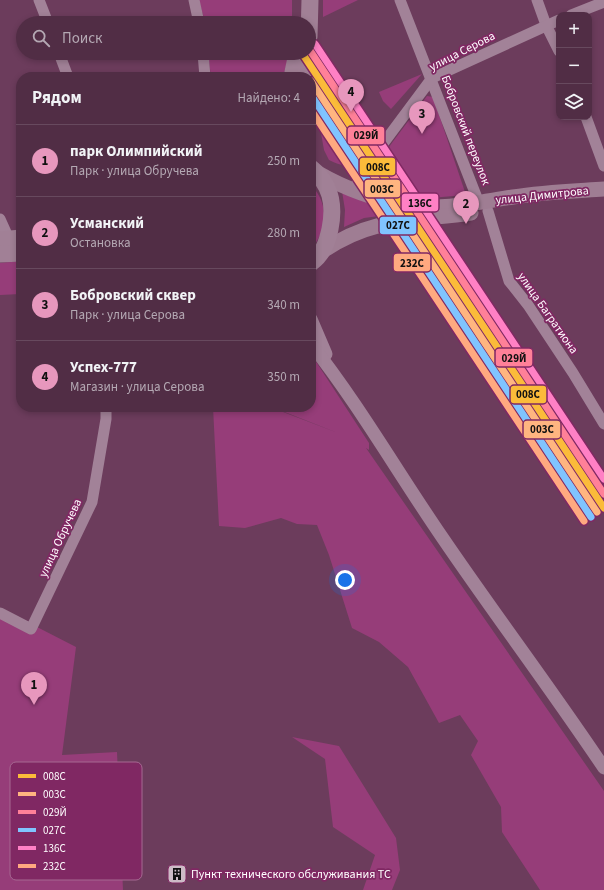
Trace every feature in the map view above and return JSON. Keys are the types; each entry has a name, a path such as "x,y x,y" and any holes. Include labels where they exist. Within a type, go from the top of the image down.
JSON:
{"main road":[{"path":"298,0 298,16"},
{"path":"310,0 310,16"},
{"path":"293,72 296,60"},
{"path":"308,60 308,72"},
{"name":"улица Димитрова","path":"316,171 354,189 407,205 430,207 484,207 604,198"},
{"path":"316,172 328,189 333,208 329,234 318,256"},
{"name":"улица Димитрова","path":"318,256 342,238 370,227 484,207 532,195 604,189"},
{"path":"0,254 16,253"}],"street":[{"path":"40,0 46,16"},
{"path":"194,0 197,16"},
{"name":"Бобровский переулок","path":"400,0 484,207"},
{"path":"537,0 546,25 558,48"},
{"path":"579,12 604,2"},
{"name":"улица Серова","path":"354,189 366,168 432,78 556,21"},
{"path":"62,60 66,72"},
{"path":"204,60 205,72"},
{"path":"587,120 604,166"},
{"name":"улица Багратиона","path":"484,207 509,281 528,305 573,373 604,424"},
{"path":"0,220 10,239"},
{"path":"316,330 337,377"},
{"path":"316,350 337,377 403,479 494,613 568,714 604,768"},
{"name":"улица Обручева","path":"0,613 31,629 92,502 106,412"}],"shaded area":[{"path":"199,0 292,0 292,16 203,16"},
{"path":"323,0 358,0 323,17"},
{"path":"209,60 288,60 284,72 210,72"},
{"path":"422,74 391,109 383,101 379,92"},
{"path":"333,89 349,90 362,95 345,99 346,108 340,117 361,161 353,165 341,165 329,160 324,150 318,116 319,91"},
{"path":"427,96 433,97 466,195 430,198 408,195 377,183 371,171"},
{"path":"316,191 321,200 324,217 321,234 316,243"},
{"path":"342,191 410,212 364,218 344,227 345,210"},
{"path":"16,261 16,294 0,295 0,263"},
{"path":"316,362 369,443 369,450 366,448 604,791 604,890 540,890 502,832 501,807 471,755 478,741 460,715 439,723 408,667 379,642 352,628 329,555 317,525 297,524 281,518 245,528 219,526 213,412 283,412 338,433 285,412 316,412"},
{"path":"0,608 76,647 62,755 117,752 117,762 10,762 10,880 123,880 123,890 0,890"},
{"path":"292,737 339,746 396,838 400,870 392,890 363,890 375,855 333,827 325,759"}],"transit line":[{"name":"136С","path":"316,46 604,479"},
{"name":"008С","path":"307,60 315,72"},
{"name":"029Й","path":"316,60 604,494"},
{"name":"008С","path":"316,74 604,508"},
{"name":"003С","path":"316,89 597,512"},
{"name":"027С","path":"316,103 591,517"},
{"name":"232C","path":"316,118 584,521"}],"place":[{"name":"Успех-777","path":"351,112"},
{"name":"Бобровский сквер","path":"422,134"},
{"name":"Усманский","path":"466,224"},
{"name":"парк Олимпийский","path":"34,705"},
{"name":"Пункт технического обслуживания ТС","path":"177,874"}]}
